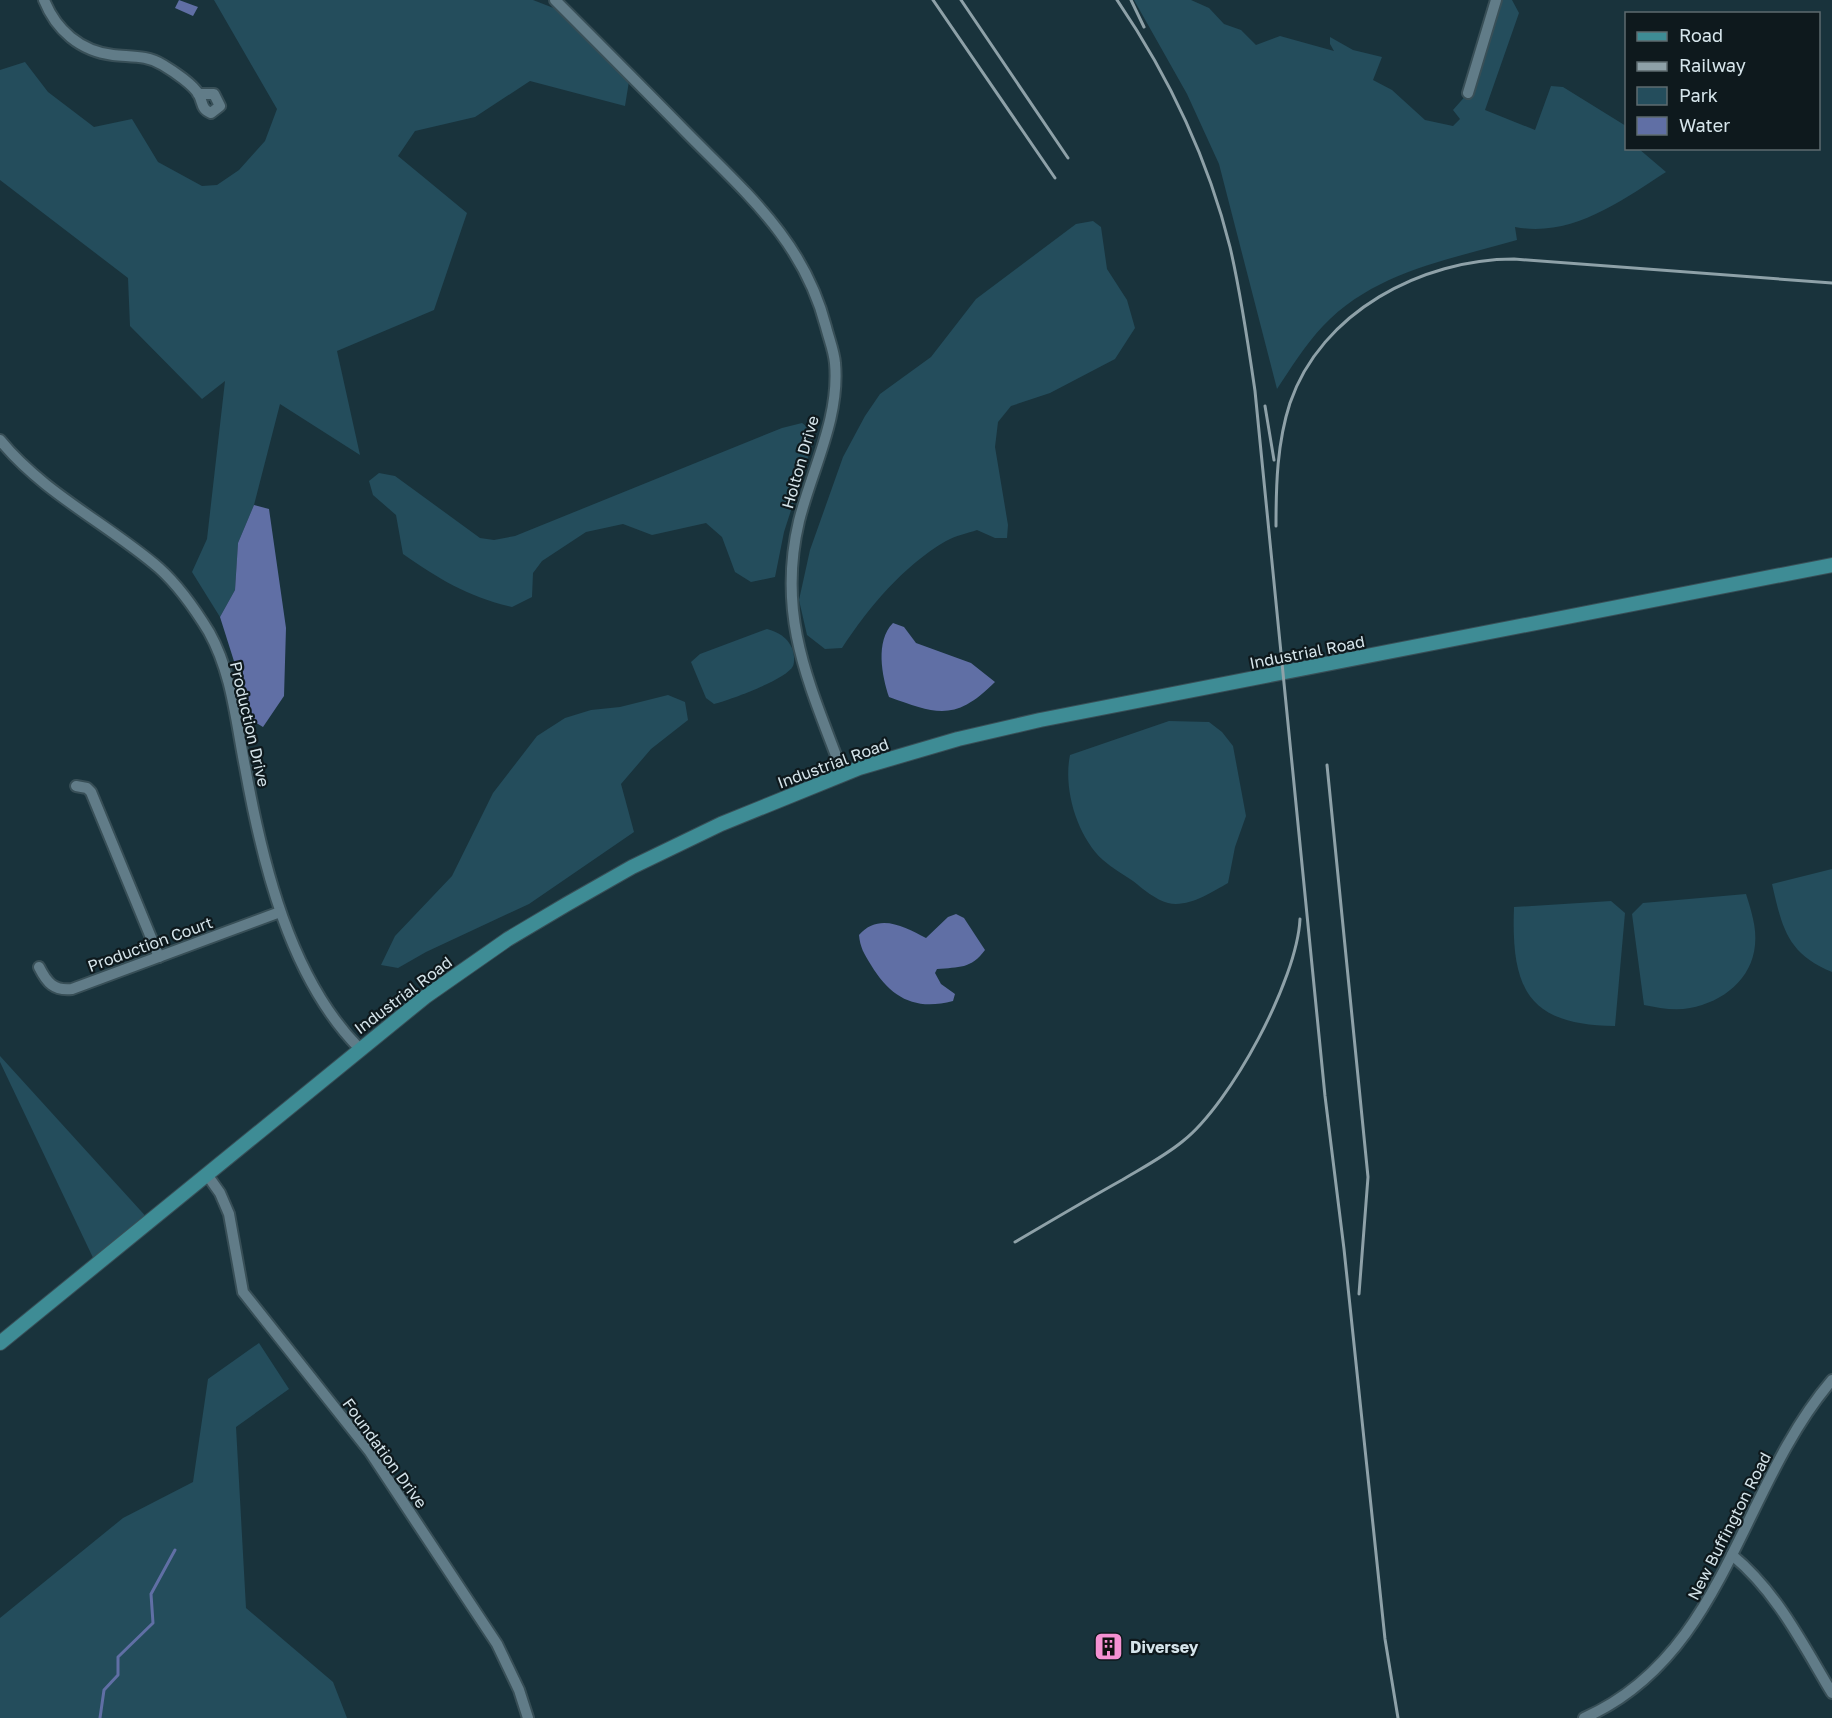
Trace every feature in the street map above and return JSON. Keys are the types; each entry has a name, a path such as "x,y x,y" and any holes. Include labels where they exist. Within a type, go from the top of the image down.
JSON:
{"main road":[{"name":"Industrial Road","path":"0,1343 208,1176 360,1049 452,978 567,903 632,867 721,824 843,774 957,739 1040,720 1832,565"}],"street":[{"path":"44,0 54,20 80,45 102,53 153,60 170,69 198,94"},
{"name":"Holton Drive","path":"555,0 772,219 802,262 821,306 835,370 828,429 795,541 790,591 794,631 803,664 843,774"},
{"path":"1468,93 1496,0"},
{"name":"Production Drive","path":"0,440 37,476 160,569 185,597 209,633 230,688 262,851 280,912 328,1008 344,1035 360,1049"},
{"path":"76,786 87,788 91,792 159,957"},
{"name":"Production Court","path":"39,967 48,983 61,991 72,989 280,912"},
{"name":"Foundation Drive","path":"208,1176 220,1193 229,1214 243,1292 370,1452 497,1644 519,1690 528,1718"},
{"name":"New Buffington Road","path":"1584,1718 1634,1687 1670,1654 1703,1611 1771,1471 1793,1434 1832,1380"},
{"path":"1732,1555 1754,1573 1775,1598 1832,1693"}],"green space":[{"path":"214,0 533,0 569,14 630,75 625,106 530,81 475,117 415,131 398,156 467,213 434,310 337,351 360,455 280,404 254,505 238,543 235,590 220,617 192,572 207,539 225,381 202,399 130,326 128,278 0,180 0,70 25,62 48,92 94,127 132,119 158,162 202,186 217,185 239,170 265,141 277,109"},
{"path":"1134,0 1191,0 1209,8 1224,24 1241,30 1256,45 1280,36 1334,51 1330,44 1330,37 1353,50 1382,57 1373,80 1392,90 1425,120 1453,126 1460,119 1453,110 1468,93 1496,0 1512,0 1519,13 1485,110 1535,130 1551,86 1563,87 1625,125 1625,150 1640,150 1666,172 1613,205 1576,222 1536,229 1515,227 1517,240 1413,270 1365,293 1323,326 1277,389 1219,164 1187,94"},
{"path":"1093,221 1101,227 1107,269 1127,300 1135,328 1115,359 1050,393 1011,406 998,422 995,447 1008,525 1007,538 995,538 977,530 946,541 915,562 888,588 842,648 825,649 807,635 799,600 810,550 843,457 865,416 880,394 931,357 976,299 1076,224"},
{"path":"802,423 811,430 813,442 784,532 775,577 751,582 735,572 722,537 706,523 652,535 623,524 586,532 542,561 533,573 532,597 512,607 496,603 454,586 403,554 396,515 373,495 369,481 379,473 395,476 480,538 494,540 515,536 782,428"},
{"path":"767,629 788,641 794,657 793,666 780,677 756,689 721,702 714,704 706,698 691,662 700,654"},
{"path":"668,695 685,702 688,720 651,749 621,784 634,832 529,904 426,952 398,968 381,965 395,936 452,876 493,793 537,736 565,718 591,710 620,707"},
{"path":"1169,721 1209,722 1222,732 1233,746 1246,816 1235,847 1228,883 1200,898 1176,904 1163,902 1150,894 1106,863 1094,850 1079,825 1074,811 1068,768 1070,755"},
{"path":"1832,869 1832,972 1805,957 1796,948 1779,913 1772,884"},
{"path":"1746,894 1753,919 1755,945 1748,968 1734,987 1714,1000 1690,1008 1661,1008 1644,1005 1632,914 1643,903"},
{"path":"1611,901 1625,913 1615,1026 1585,1024 1562,1018 1544,1009 1530,996 1521,980 1516,960 1514,907"},
{"path":"0,1056 150,1221 96,1264 0,1062"},
{"path":"259,1343 289,1389 236,1427 246,1608 333,1682 347,1718 0,1718 0,1618 123,1518 193,1482 208,1379"}],"water":[{"path":"179,0 198,7 193,16 175,8"},
{"path":"254,505 269,509 286,628 284,696 263,727 247,717 245,696 220,617 235,590 238,543"},
{"path":"893,623 904,627 916,643 971,663 995,682 968,704 945,711 920,707 889,697 882,669 882,649 887,630"},
{"path":"956,914 964,918 985,950 969,964 937,969 935,973 941,984 955,994 953,1001 939,1004 916,1003 896,994 879,976 861,947 859,935 875,924 901,926 926,938 948,917"}],"waterway":[{"path":"100,1718 104,1690 118,1675 118,1657 153,1623 151,1594 175,1550"}],"railway":[{"path":"933,0 1055,178"},
{"path":"961,0 1068,158"},
{"path":"1117,0 1153,58 1198,150 1230,247 1244,319 1255,391 1325,1096 1344,1249 1385,1639 1398,1718"},
{"path":"1131,0 1144,27"},
{"path":"1276,526 1277,480 1282,433 1290,403 1305,371 1325,342 1350,317 1379,297 1411,281 1445,269 1479,261 1514,259 1832,283"},
{"path":"1265,406 1274,460"},
{"path":"1327,765 1368,1177 1359,1294"},
{"path":"1015,1242 1161,1157 1202,1123 1240,1070 1274,1006 1296,944 1300,919"}],"place":[{"name":"Diversey","path":"1109,1647"}]}
